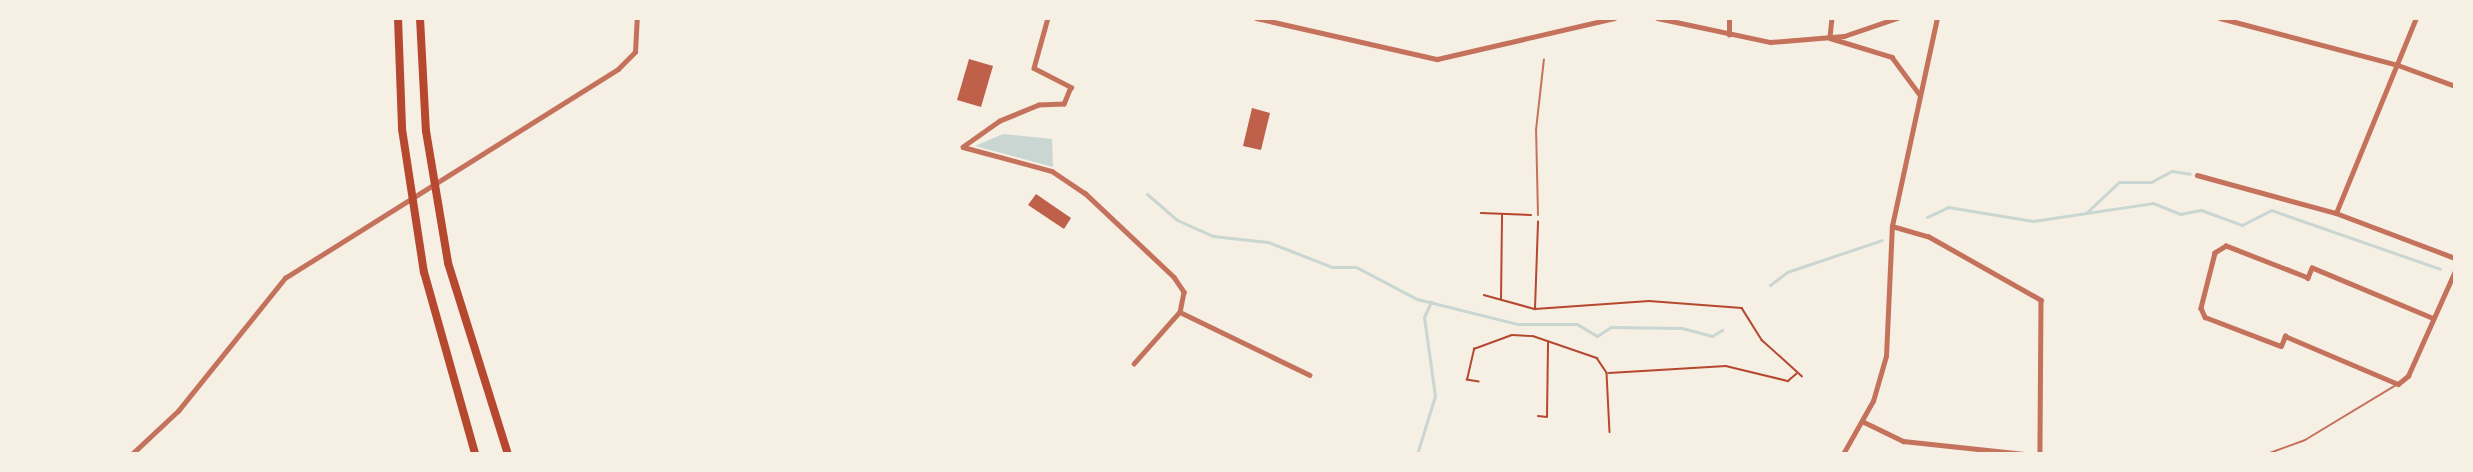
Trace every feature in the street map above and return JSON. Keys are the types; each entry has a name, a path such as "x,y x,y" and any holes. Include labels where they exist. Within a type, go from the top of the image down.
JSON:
{"highway":[{"path":"398,18 402,129 424,272 475,454"},
{"path":"420,18 426,131 448,263 508,454"}],"street":[{"path":"132,454 178,411 272,290 316,254 462,166 626,62 635,52 637,18"},
{"path":"1048,18 1034,69 1071,87 1064,104 1039,105 1000,122 963,147 1052,171 1085,193 1174,277 1184,292 1180,312 1134,364"},
{"path":"1256,18 1437,59 1614,18"},
{"path":"1657,18 1770,42 1830,38 1897,18"},
{"path":"1729,18 1729,35"},
{"path":"1830,38 1832,18"},
{"path":"1843,454 1862,422 1887,349 1892,226 1937,18"},
{"path":"2220,18 2398,65 2455,86"},
{"path":"2336,213 2416,18"},
{"path":"1830,38 1892,57 1920,95"},
{"path":"2197,175 2336,213 2455,258"},
{"path":"1892,226 1928,236 2041,300 2040,454"},
{"path":"2434,319 2312,268 2308,278 2226,246 2215,253 2201,308 2205,316 2281,346 2285,336 2398,384 2408,376 2434,319 2455,271"},
{"path":"1180,312 1310,375"},
{"path":"1862,422 1903,441 2026,454 2078,454"},
{"path":"2092,454 2139,454"}],"lane":[{"path":"1538,215 1536,130 1544,59"},
{"path":"2267,454 2306,440 2398,384"}],"path":[{"path":"1481,213 1538,215 1535,309"},
{"path":"1501,300 1502,214"},
{"path":"1484,295 1535,309 1649,301 1742,308 1762,340 1797,374 1802,376"},
{"path":"1479,382 1467,380 1474,349 1512,335 1548,341 1597,358 1607,373 1610,432"},
{"path":"1538,416 1547,417 1548,341"},
{"path":"1607,373 1726,366 1788,381 1797,374"}],"shaded area":[{"path":"1003,134 1052,139 1053,167 975,146"}],"building":[{"path":"969,59 993,66 981,107 957,100"},
{"path":"1252,108 1270,113 1261,150 1243,146"},
{"path":"1036,194 1071,218 1064,229 1028,205"}],"waterway":[{"path":"2086,213 2119,182 2151,182 2172,171 2190,174"},
{"path":"1147,194 1177,220 1213,236 1268,242 1332,267 1356,267 1417,299 1517,324 1577,324 1597,336 1611,327 1682,328 1712,336 1722,330"},
{"path":"1927,217 1948,207 2033,221 2153,203 2180,214 2201,210 2242,225 2271,210 2440,269"},
{"path":"1770,285 1787,272 1882,240"},
{"path":"1417,454 1435,396 1424,317 1431,302"}]}
